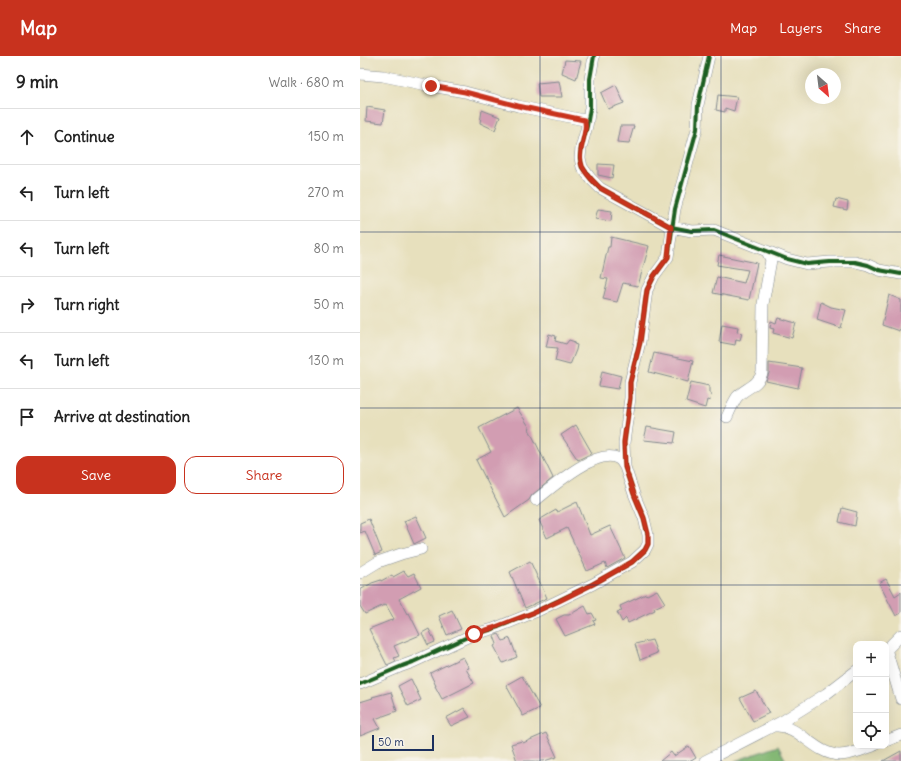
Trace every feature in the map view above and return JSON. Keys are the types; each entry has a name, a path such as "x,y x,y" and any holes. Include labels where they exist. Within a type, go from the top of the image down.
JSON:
{"street":[{"path":"594,56 590,79 590,108 580,158 582,167 600,188 671,227 692,231 714,230 787,259 807,264 855,262 868,265 879,270 901,274"},
{"path":"625,467 624,442 630,398 630,382 640,342 647,290 654,276 668,257 671,227 697,129 698,105 709,56"},
{"path":"360,74 383,76 465,92 524,108 584,120 586,123"},
{"path":"727,417 738,397 755,384 762,374 763,304 771,260 767,251"},
{"path":"360,684 474,634 535,612 593,584 640,556 648,544 648,534 644,518 625,467 622,461 617,457 600,457 592,461 566,476 536,500"},
{"path":"360,573 378,562 421,549"},
{"path":"889,646 901,635"},
{"path":"889,659 901,699"},
{"path":"705,761 772,727 826,694 853,672"},
{"path":"772,727 780,726 790,728 809,742 831,754 842,755 864,749"},
{"path":"889,740 901,735"},
{"path":"821,748 822,761"}],"green space":[{"path":"778,746 786,761 735,761"}],"building":[{"path":"565,60 581,61 576,79 562,73"},
{"path":"559,81 562,97 539,97 537,83"},
{"path":"616,85 624,103 608,109 601,93"},
{"path":"718,95 737,97 734,111 725,108 725,112 716,110"},
{"path":"367,107 385,110 383,123 366,121"},
{"path":"482,110 500,117 495,130 480,123"},
{"path":"620,126 634,126 629,143 617,142"},
{"path":"598,164 614,165 612,178 598,175"},
{"path":"836,199 848,202 847,210 834,207"},
{"path":"598,209 612,211 611,221 595,219"},
{"path":"611,237 649,246 638,286 623,283 617,302 603,299 608,279 601,278 608,247 610,247"},
{"path":"719,255 757,263 749,300 713,293 717,277 744,283 748,270 717,265"},
{"path":"889,295 901,300 901,324 899,331 882,325"},
{"path":"821,302 831,307 846,310 841,328 817,320"},
{"path":"778,318 796,323 792,338 773,333 774,329 770,328 771,321 776,323"},
{"path":"722,324 738,327 737,332 742,333 740,340 736,339 735,345 719,342"},
{"path":"549,334 556,336 555,341 566,344 569,340 575,342 574,344 577,345 576,350 570,365 555,361 558,348 546,347"},
{"path":"654,353 693,361 688,382 649,372"},
{"path":"769,363 802,368 798,388 766,381 769,373"},
{"path":"602,371 621,376 618,389 599,386"},
{"path":"691,382 709,386 709,393 711,394 710,401 707,400 705,408 686,402"},
{"path":"517,408 530,428 529,429 553,478 532,495 529,500 505,517 476,460 491,452 479,428"},
{"path":"576,425 592,453 578,460 561,435"},
{"path":"647,427 676,432 674,443 644,440"},
{"path":"577,502 590,535 610,526 625,558 607,568 605,563 587,571 567,528 547,538 539,520 556,510 557,512"},
{"path":"842,508 857,512 855,526 839,522"},
{"path":"416,516 426,538 414,544 404,521"},
{"path":"369,519 382,552 375,555 365,531 360,533 360,523"},
{"path":"530,561 547,598 525,608 510,572"},
{"path":"404,571 408,576 414,573 421,587 399,599 407,614 409,613 420,635 394,646 399,656 394,658 396,661 387,665 369,629 394,619 386,605 365,614 360,606 360,590 372,583 381,581 392,575 393,577"},
{"path":"886,579 895,596 901,592 901,613 896,616 879,583"},
{"path":"657,590 665,603 654,608 655,610 628,623 626,618 622,622 617,612 622,611 620,606"},
{"path":"585,606 589,614 592,613 596,620 593,621 595,624 565,636 556,619 564,615 569,615"},
{"path":"452,610 461,629 447,635 439,616"},
{"path":"429,629 435,642 428,645 422,633"},
{"path":"499,634 503,641 510,638 517,657 503,663 494,646 497,644 494,636"},
{"path":"652,640 657,653 640,660 635,644"},
{"path":"463,657 469,668 466,669 474,683 442,699 430,673"},
{"path":"522,676 540,708 523,716 506,685"},
{"path":"411,679 421,700 408,706 398,686"},
{"path":"756,691 769,713 753,721 740,698"},
{"path":"391,692 397,711 375,719 380,728 360,736 360,702"},
{"path":"464,708 470,717 451,726 446,718"},
{"path":"546,733 557,757 544,761 517,761 511,744 522,741 523,743"},
{"path":"689,746 696,758 691,761 660,761 671,752 674,756"},
{"path":"901,751 901,761 883,761"}],"cycle path":[{"path":"594,56 590,79 590,108 580,158 582,167 600,188 671,227 692,231 714,230 787,259 807,264 855,262 868,265 879,270 901,274"},
{"path":"360,684 474,634 493,629 535,612 593,584 632,562 645,550 648,544 648,535 644,518 625,467 624,443 630,398 630,382 640,342 647,290 654,276 668,257 675,209 697,129 698,105 709,56"}],"route":[{"path":"431,86 465,92 518,106 584,120 587,126 580,158 582,167 591,179 600,188 671,227 668,257 654,276 647,290 640,342 630,382 630,398 624,442 625,467 644,518 648,534 648,544 640,556 632,562 593,584 535,612 474,634"}]}
